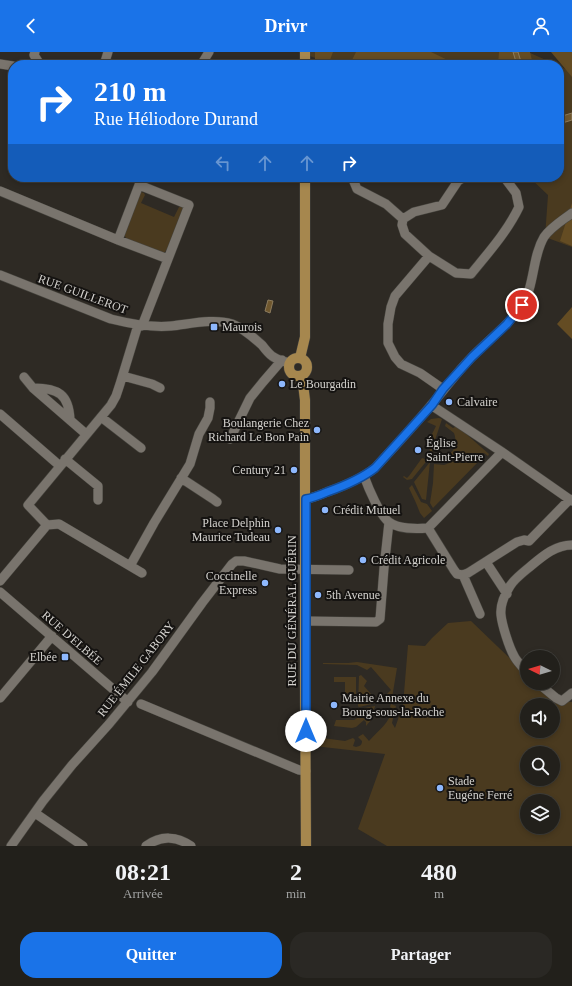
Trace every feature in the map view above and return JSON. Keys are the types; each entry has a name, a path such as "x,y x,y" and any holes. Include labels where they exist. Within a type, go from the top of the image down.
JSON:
{"main road":[{"path":"300,358 305,337 305,182"},
{"path":"300,358 306,361 307,368 305,374 302,376 296,376 290,373 285,362 300,358"},
{"name":"RUE DU GÉNÉRAL GUÉRIN","path":"302,376 305,395 306,499 306,846"}],"street":[{"path":"354,182 357,189 386,204 403,219"},
{"path":"457,182 442,205 414,212 403,219 402,225 405,234 429,256 456,273 471,274 496,244 514,218 519,207 516,193 508,182"},
{"path":"47,525 28,505 111,405 116,396 140,325 189,205 139,185 118,240"},
{"path":"0,191 168,259"},
{"path":"306,499 343,486 364,476 375,468 432,405 443,389 472,357 507,324 522,305 527,295 539,249 544,236 572,213"},
{"path":"429,256 395,296 391,307 388,324 388,343 395,357 402,364 443,389"},
{"name":"RUE GUILLEROT","path":"0,275 111,319 140,325 154,326 171,326 204,322 222,322 232,324 253,338 273,357 285,362"},
{"path":"230,439 250,398 262,382 285,362"},
{"path":"123,376 152,384 160,388"},
{"path":"24,377 33,388 86,434"},
{"path":"33,388 45,388 61,394 66,399 70,409 70,420"},
{"path":"130,566 154,522 190,464 199,434 208,418 210,402"},
{"path":"428,528 454,570 457,574 463,575 468,574 517,542 524,540 529,541 571,500 432,405"},
{"path":"0,414 63,462 98,486 98,500"},
{"path":"101,417 140,448"},
{"path":"364,476 382,514 389,522 394,525 416,529 428,528 502,452"},
{"path":"181,478 217,502"},
{"path":"305,621 376,622 380,619 389,522"},
{"path":"0,581 47,525 59,524 142,573"},
{"path":"520,664 514,656 507,638 500,614 502,603 510,586 543,555 554,548 572,545"},
{"name":"RUE ÉMILE GABORY","path":"11,846 35,812 72,765 128,702 152,672 232,564 236,561 244,561 280,569 305,570"},
{"path":"486,562 507,594"},
{"path":"305,570 349,570"},
{"path":"463,575 480,614"},
{"name":"RUE D'ELBÉE","path":"0,592 128,702"},
{"path":"0,698 52,636"},
{"path":"546,690 562,701 572,693"},
{"path":"141,704 299,770 306,771"},
{"path":"35,812 83,846"},
{"path":"146,846 158,840 170,838 184,841 191,846"}],"shaded area":[{"path":"298,52 528,52 546,60 321,60"},
{"path":"315,52 333,52 330,60 315,60"},
{"path":"356,52 431,52 448,60 352,60"},
{"path":"499,52 530,52 532,60 498,60"},
{"path":"513,52 518,52 520,60 515,60"},
{"path":"551,52 572,52 572,77 564,67 564,60 558,60"},
{"path":"564,68 572,72 572,247 545,237 548,195 534,182 564,182"},
{"path":"572,113 572,120 564,122 564,115"},
{"path":"141,192 145,195 141,203 174,217 179,207 183,207 184,211 171,243 165,252 161,252 127,239 124,235 139,193"},
{"path":"572,203 572,246 560,241"},
{"path":"268,300 273,301 270,313 265,311"},
{"path":"572,307 572,339 557,324"},
{"path":"431,419 442,419 434,443 431,443 430,438 436,426 427,422"},
{"path":"446,423 453,428 457,426 489,454 488,456 484,453 465,458 456,457 442,461 438,460 438,453 445,456 451,452 455,446 454,433 445,426"},
{"path":"431,444 433,453 412,479 407,480 403,477 404,476 407,478 422,458 425,459 430,451 429,447"},
{"path":"482,458 433,508 430,503 434,464 444,465 457,460 474,460"},
{"path":"430,462 426,500 422,499 414,482"},
{"path":"412,485 421,502 427,504 432,511 424,518 420,513 409,488"},
{"path":"471,621 520,668 520,690 542,690 551,698 520,698 520,738 560,738 560,701 572,702 572,846 387,846 358,829 385,754 314,746 315,737 345,741 353,738 355,740 353,746 359,746 362,741 358,737 363,734 369,741 380,730 391,714 393,709 390,707 391,704 396,706 392,723 395,728 403,705 408,645 425,646 448,623"},
{"path":"357,662 397,668 392,698 388,697 387,694 391,690 371,667 367,670 357,665 323,664"},
{"path":"361,675 367,681 364,686 376,703 359,707 359,676"},
{"path":"334,677 356,677 356,702 354,702 352,694 345,693 345,682 334,682"},
{"path":"375,706 370,715 372,717 371,718 359,714 360,709"},
{"path":"359,717 371,720 366,726 366,722 364,720 356,727 352,728 334,726 336,720 354,720"}],"place":[{"name":"Maurois","path":"214,327"},
{"name":"Le Bourgadin","path":"282,384"},
{"name":"Calvaire","path":"449,402"},
{"name":"Boulangerie Chez Richard Le Bon Pain","path":"317,430"},
{"name":"Église Saint-Pierre","path":"418,450"},
{"name":"Century 21","path":"294,470"},
{"name":"Crédit Mutuel","path":"325,510"},
{"name":"Place Delphin Maurice Tudeau","path":"278,530"},
{"name":"Crédit Agricole","path":"363,560"},
{"name":"Coccinelle Express","path":"265,583"},
{"name":"5th Avenue","path":"318,595"},
{"name":"Elbée","path":"65,657"},
{"name":"Mairie Annexe du Bourg-sous-la-Roche","path":"334,705"},
{"name":"Stade Eugéne Ferré","path":"440,788"}],"route":[{"path":"306,731 306,499 343,486 366,475 375,468 432,405 443,389 472,357 507,324 522,305"}]}
